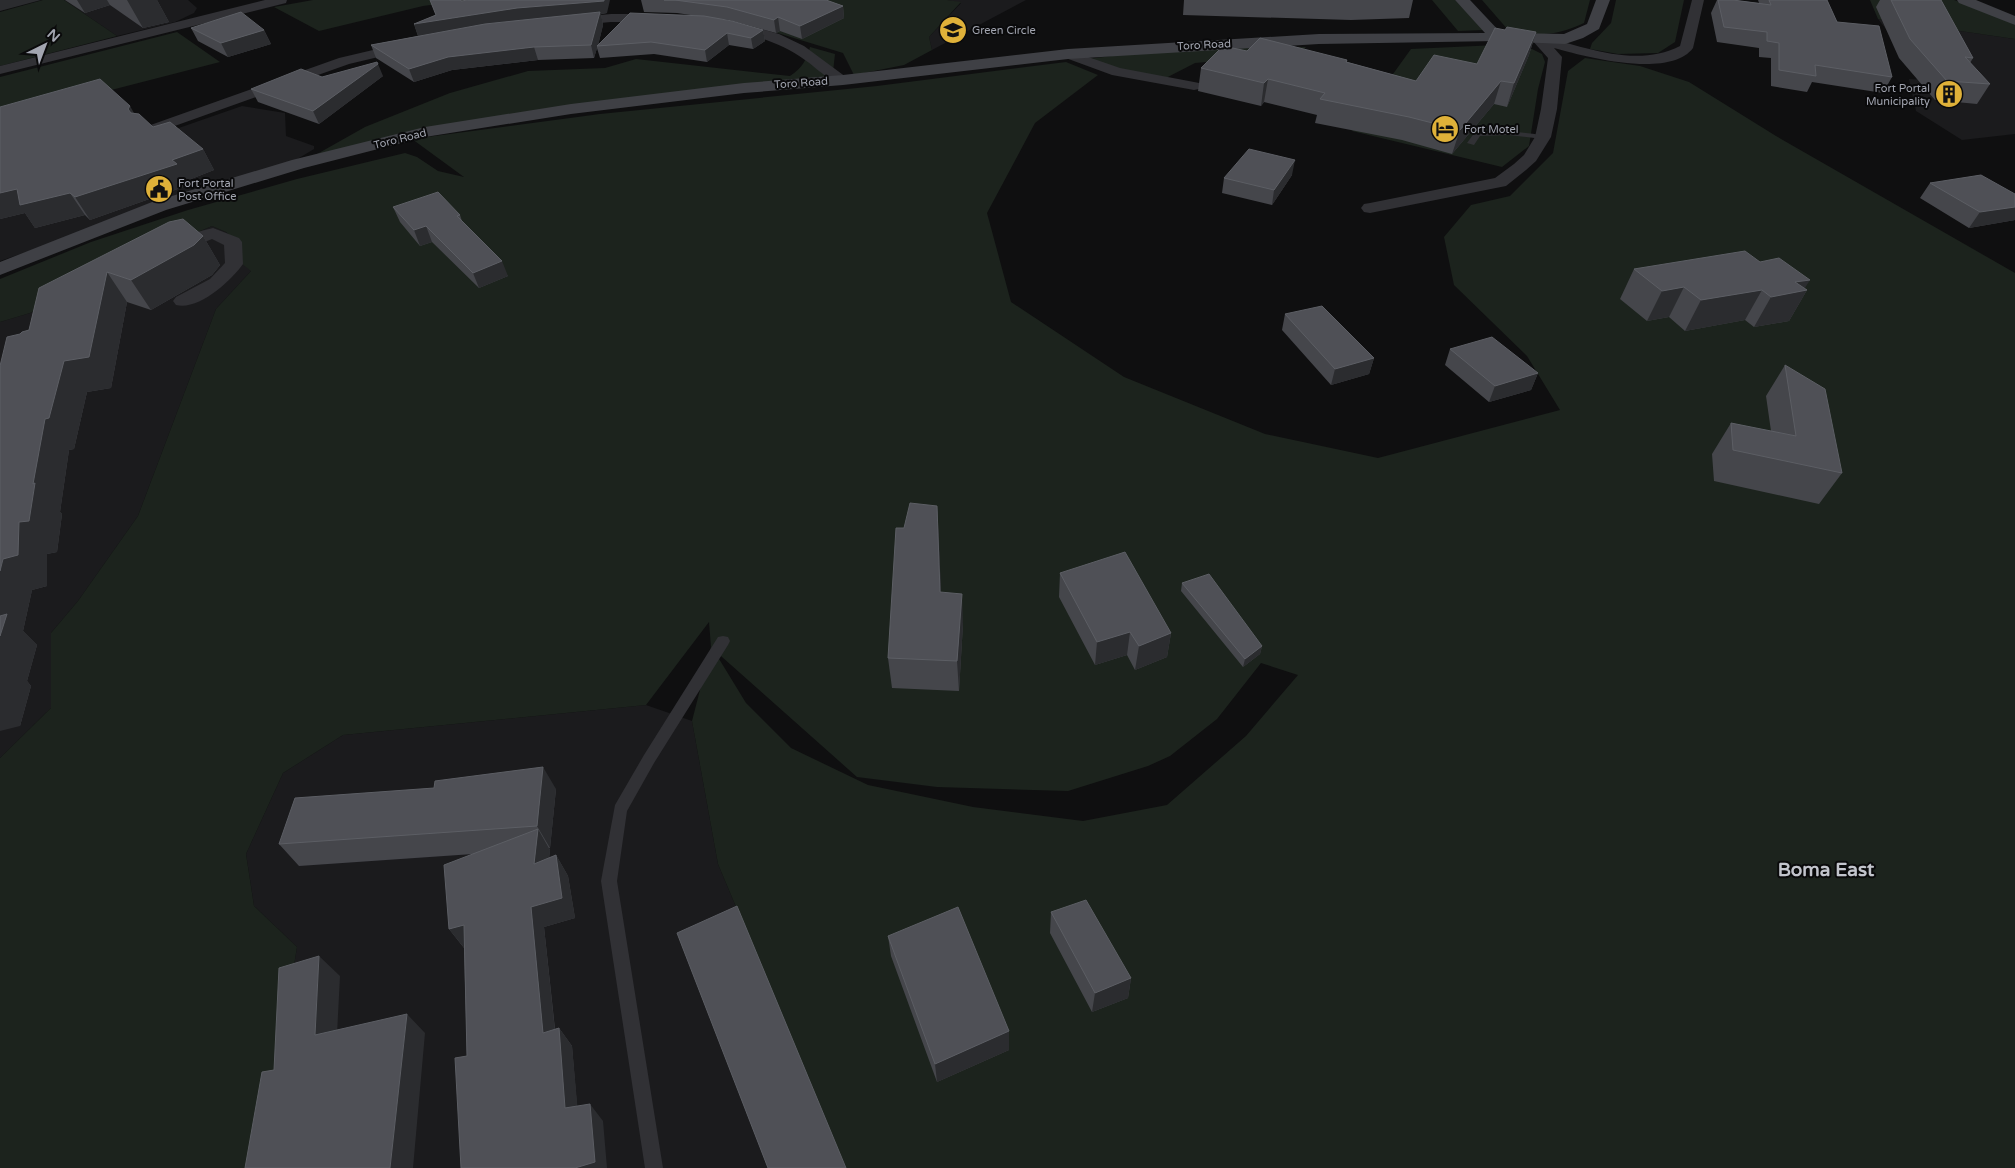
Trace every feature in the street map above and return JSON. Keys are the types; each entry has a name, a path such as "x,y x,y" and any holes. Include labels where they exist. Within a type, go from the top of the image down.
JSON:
{"main road":[{"path":"1462,0 1497,37"},
{"name":"Toro Road","path":"0,269 159,206 298,164 425,132 571,109 744,88 843,80 1068,54 1319,39 1497,37 1565,39 1578,35 1594,26 1603,0"},
{"path":"1964,0 2015,20"}],"street":[{"path":"0,70 220,10 281,0"},
{"path":"1538,39 1571,50 1610,56 1638,59 1667,57 1686,48 1698,0"},
{"path":"554,23 610,18 667,19"},
{"path":"722,23 774,37 799,49 843,80"},
{"path":"1370,208 1500,182 1530,158 1543,137 1549,109 1555,57 1538,39"},
{"path":"150,130 344,61 426,43"},
{"path":"1068,54 1117,72 1194,86"},
{"path":"153,260 195,238 213,233 233,242 234,264 217,283 183,301"}],"lane":[{"path":"1471,143 1478,134 1508,133 1543,137"},
{"path":"654,1168 609,881 620,810 649,758 723,641"}],"shaded area":[{"path":"43,0 64,0 117,36 0,66 0,12"},
{"path":"64,0 188,0 197,8 194,13 175,22 117,36"},
{"path":"313,0 469,0 423,6 319,31 274,7"},
{"path":"793,0 947,0 961,2 929,37 932,50 904,65 854,75 843,53 751,25"},
{"name":"Green Circle","path":"947,0 1026,0 932,50 929,37 961,3"},
{"path":"1432,0 1455,0 1484,30 1458,31"},
{"path":"1482,0 1590,0 1584,23 1556,33 1529,34 1509,31"},
{"path":"1616,0 1684,0 1675,42 1658,53 1618,54 1590,49 1592,43 1611,23"},
{"path":"1870,0 1954,0 1981,9 2015,25 2015,39 1878,19"},
{"path":"1878,19 2015,39 2015,134 1962,140 1916,111 1909,79 1926,80"},
{"path":"177,32 220,62 53,105 0,124 0,77"},
{"path":"1497,45 1530,48 1542,54 1545,62 1538,89 1529,146 1502,167 1352,131 1411,49"},
{"path":"810,47 835,54 832,81 597,107 425,133 310,158 365,127 450,93 528,71 605,68 636,59 790,76 803,64"},
{"path":"1187,47 1306,47 1298,57 1291,55 1195,63 1160,81 1079,60"},
{"path":"1585,58 1640,66 1689,82 1776,136 2015,273 2015,1168 846,1168 718,864 692,721 711,647 709,622 646,705 343,735 283,773 246,854 254,906 297,947 261,1168 0,1168 0,758 51,708 51,633 78,601 138,516 216,309 251,271 241,263 240,245 226,232 212,226 151,252 30,313 0,322 0,279 91,242 188,210 297,179 405,153 417,157 438,171 464,177 412,139 600,114 877,86 1066,62 1098,75 1035,123 987,213 1011,302 1124,377 1265,434 1378,458 1560,410 1527,356 1454,285 1444,237 1471,205 1510,196 1553,153 1568,71","holes":["713,649 857,777 937,787 1068,791 1148,766 1170,756 1217,719 1261,663 1298,675 1246,736 1167,805 1083,821 973,807 868,785 791,748 746,703"]},
{"path":"242,106 285,113 286,136 314,146 314,149 294,161 0,261 0,126 150,138"},
{"path":"212,226 226,232 240,245 251,271 216,309 138,516 78,601 51,633 51,708 0,758 0,322 30,313 151,252"},
{"path":"646,705 692,721 718,864 846,1168 261,1168 297,947 254,906 246,854 283,773 343,735"}],"building":[{"path":"430,0 604,1 517,8 414,24 436,15"},
{"path":"675,0 826,0 843,6 800,26 778,17 774,20 727,7"},
{"path":"1718,0 1771,5 1769,0 1827,0 1837,22 1879,26 1892,77 1815,65 1816,76 1779,70 1779,43 1767,41 1767,32 1724,27"},
{"path":"1891,0 1941,0 1973,58 1965,57 1990,84 1947,81 1910,39"},
{"path":"241,12 264,30 221,43 191,28"},
{"path":"600,12 591,45 534,47 448,57 409,69 371,45 485,24"},
{"path":"630,13 704,16 732,21 763,30 751,38 727,33 705,50 651,42 597,46"},
{"path":"1507,27 1536,32 1514,83 1501,81 1460,130 1409,117 1320,99 1325,93 1268,79 1264,83 1201,68 1223,46 1247,51 1260,38 1347,60 1346,62 1416,81 1434,55 1477,64 1495,28 1505,30"},
{"path":"377,62 378,64 313,111 251,89 301,69 322,77"},
{"path":"100,79 130,106 128,109 131,113 139,114 153,127 170,122 203,149 172,160 177,164 75,197 70,193 20,205 17,189 0,193 0,107"},
{"path":"1249,149 1295,160 1274,190 1224,178"},
{"path":"1981,175 2015,194 2015,207 1980,212 1930,183"},
{"path":"438,192 460,215 457,216 502,261 473,273 426,226 414,230 393,207"},
{"path":"183,219 203,236 194,245 131,280 107,272 89,357 64,361 49,418 45,419 33,484 35,483 29,521 19,522 18,555 3,559 0,571 0,366 7,337 29,330 39,288 169,222"},
{"path":"1745,251 1760,262 1779,258 1810,280 1795,282 1807,290 1771,297 1762,290 1701,300 1684,287 1662,291 1634,269"},
{"path":"1322,306 1374,358 1335,369 1285,314"},
{"path":"1492,337 1538,373 1495,386 1450,349"},
{"path":"1785,365 1825,389 1842,473 1733,450 1731,423 1796,436"},
{"path":"910,503 937,506 940,592 962,594 957,661 888,658 896,528 904,528"},
{"path":"1125,552 1171,633 1139,646 1130,632 1097,642 1060,573"},
{"path":"1209,574 1262,646 1245,659 1182,583"},
{"path":"7,614 0,636 0,616"},
{"path":"543,767 537,826 279,844 295,798 434,788 435,781"},
{"path":"538,829 534,864 556,855 562,898 531,907 543,1033 559,1028 565,1108 590,1104 595,1162 575,1168 461,1168 455,1058 467,1056 464,925 449,929 444,865"},
{"path":"1086,900 1131,978 1095,993 1051,912"},
{"path":"737,906 846,1168 768,1168 677,933"},
{"path":"958,907 1009,1031 935,1064 888,936"},
{"path":"319,956 315,1035 407,1014 390,1168 245,1168 262,1072 274,1070 279,968"}],"place":[{"name":"Green Circle","path":"953,30"},
{"name":"Fort Portal Municipality","path":"1949,94"},
{"name":"Fort Motel","path":"1445,129"},
{"name":"Fort Portal Post Office","path":"159,189"}],"district":[{"name":"Boma East","path":"1826,870"}]}
